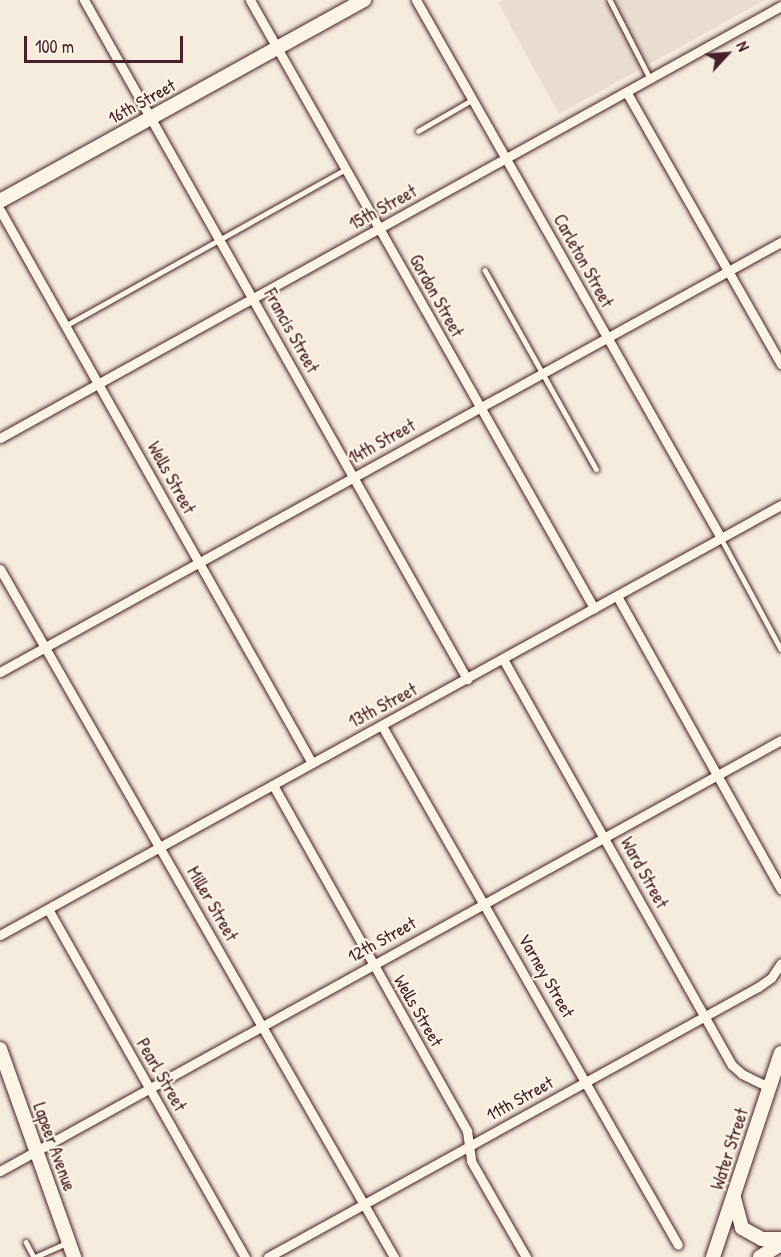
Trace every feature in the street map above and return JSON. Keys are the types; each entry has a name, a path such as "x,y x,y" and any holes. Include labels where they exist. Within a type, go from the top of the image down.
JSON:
{"street":[{"name":"Francis Street","path":"84,0 467,679"},
{"name":"Gordon Street","path":"250,0 594,608"},
{"name":"16th Street","path":"0,201 364,0"},
{"name":"Carleton Street","path":"416,0 721,538"},
{"name":"15th Street","path":"0,438 651,80 781,6"},
{"path":"627,93 781,364"},
{"name":"Wells Street","path":"0,210 312,763"},
{"name":"14th Street","path":"0,672 781,242"},
{"name":"13th Street","path":"0,935 781,506"},
{"name":"Miller Street","path":"0,569 394,1257"},
{"path":"617,596 781,889"},
{"name":"Ward Street","path":"503,660 732,1065 742,1074 769,1087"},
{"name":"Varney Street","path":"382,726 587,1081 678,1245"},
{"name":"12th Street","path":"0,1171 781,740"},
{"name":"Wells Street","path":"273,785 467,1131 471,1161 526,1257"},
{"name":"Pearl Street","path":"48,909 245,1257"},
{"name":"11th Street","path":"268,1257 764,983 781,963"},
{"name":"Lapeer Avenue","path":"0,1049 74,1257"},
{"name":"Water Street","path":"713,1257 781,1053"},
{"path":"734,1196 742,1228 762,1239 781,1239"},
{"path":"760,1257 781,1244"}],"lane":[{"path":"610,0 651,80"},
{"path":"418,131 472,100"},
{"path":"64,326 346,169"},
{"path":"485,270 596,469"},
{"path":"721,538 781,649"},
{"path":"26,1242 35,1257 68,1241"}],"shaded area":[{"path":"503,0 765,0 559,114 498,3"}]}
